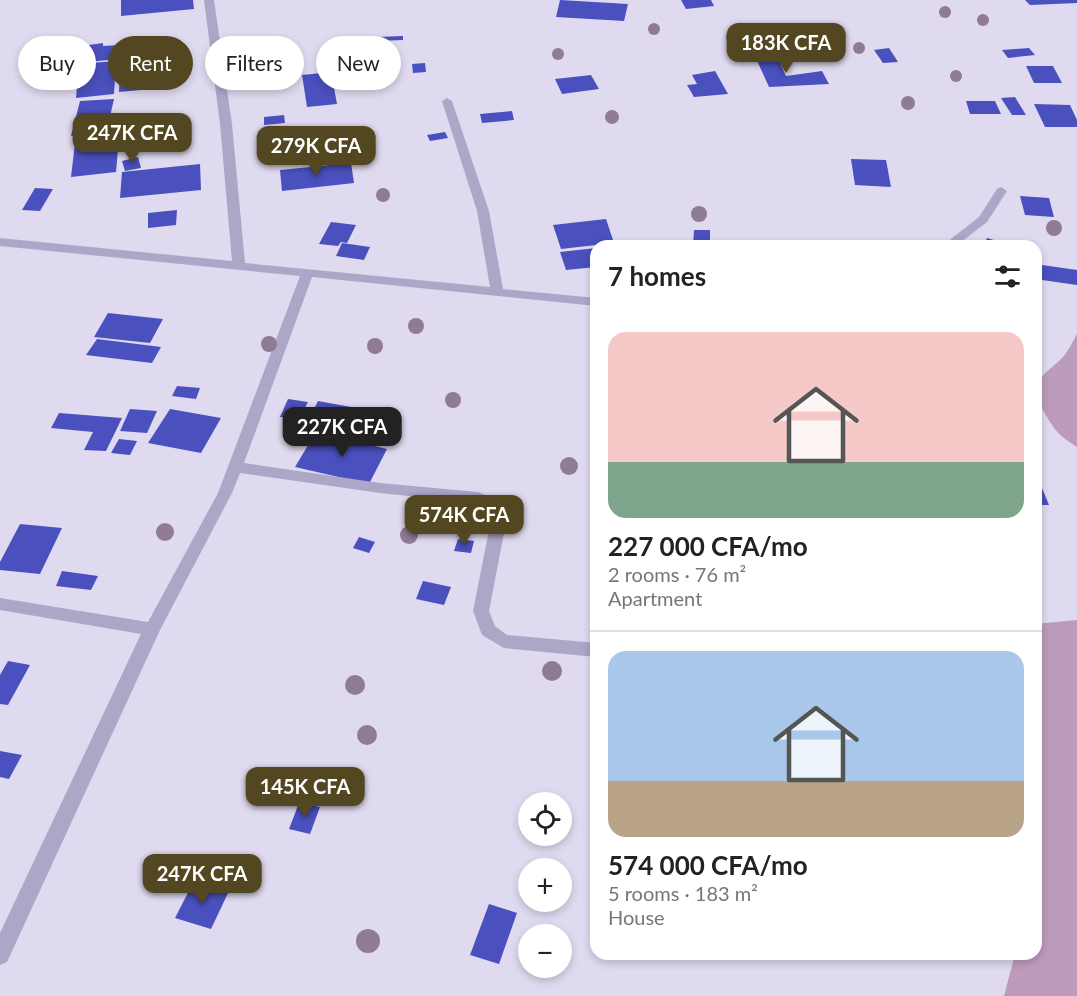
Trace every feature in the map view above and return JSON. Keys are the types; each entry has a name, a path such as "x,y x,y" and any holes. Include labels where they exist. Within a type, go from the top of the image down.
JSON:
{"street":[{"path":"209,0 226,124 239,266"},
{"path":"447,101 483,211 497,292"},
{"path":"956,240 983,219 1001,191"},
{"path":"0,242 590,301"},
{"path":"0,955 152,629 225,493 307,274"},
{"path":"235,467 380,488 478,498 501,507 481,611 488,630 504,641 590,649"},
{"path":"0,604 152,629"}],"shaded area":[{"path":"1077,334 1077,447 1061,435 1042,408 1042,376 1068,350"},
{"path":"1077,620 1077,996 1004,996 1013,960 1042,960 1042,623"}],"building":[{"path":"121,0 193,0 194,9 121,16"},
{"path":"560,0 628,4 624,21 556,17"},
{"path":"681,0 711,0 714,6 686,9"},
{"path":"1025,0 1077,0 1077,3 1030,5"},
{"path":"103,43 103,46 108,46 108,60 96,61 96,44"},
{"path":"889,48 898,62 883,63 874,50"},
{"path":"1029,48 1035,55 1008,58 1002,50"},
{"path":"775,53 786,76 822,71 829,84 769,87 754,54"},
{"path":"108,62 108,90 114,90 114,94 76,98 77,90 96,90 96,63"},
{"path":"425,63 426,72 413,73 412,64"},
{"path":"1026,66 1053,66 1062,83 1034,83"},
{"path":"715,71 728,94 694,97 687,85 697,84 692,75"},
{"path":"316,74 316,90 334,90 337,104 307,107 304,75"},
{"path":"591,75 599,89 562,94 555,79"},
{"path":"1015,97 1026,115 1012,115 1001,98"},
{"path":"114,99 106,134 71,136 80,101"},
{"path":"966,101 995,101 1001,114 970,114"},
{"path":"1034,104 1070,105 1077,120 1077,127 1045,127"},
{"path":"512,111 514,120 482,123 480,114"},
{"path":"284,115 285,123 264,125 264,117"},
{"path":"445,132 448,138 430,141 427,135"},
{"path":"119,138 116,172 71,177 75,143"},
{"path":"138,157 141,168 125,171 122,161"},
{"path":"851,159 886,160 891,187 855,185"},
{"path":"351,163 354,183 282,191 280,170"},
{"path":"200,164 201,190 120,198 122,172"},
{"path":"35,188 53,189 40,211 22,210"},
{"path":"1020,196 1049,198 1054,217 1025,215"},
{"path":"177,210 176,225 148,228 148,213"},
{"path":"606,219 613,240 590,240 590,246 561,249 553,225"},
{"path":"331,222 356,225 347,243 341,242 338,246 319,244"},
{"path":"694,230 710,230 710,240 693,240"},
{"path":"342,243 370,247 364,260 336,256"},
{"path":"590,249 590,268 566,270 560,252"},
{"path":"1042,265 1077,270 1077,285 1042,280"},
{"path":"108,313 163,319 150,343 94,337"},
{"path":"97,339 161,347 152,363 86,355"},
{"path":"177,386 200,388 196,399 172,396"},
{"path":"288,399 308,402 299,419 280,417"},
{"path":"318,401 401,416 389,442 305,427"},
{"path":"130,409 157,411 147,433 120,431"},
{"path":"170,409 221,418 201,453 148,443"},
{"path":"59,413 122,418 106,451 84,450 93,432 51,428"},
{"path":"316,432 387,449 369,484 295,467"},
{"path":"119,439 137,441 130,455 111,453"},
{"path":"1042,488 1049,505 1042,505"},
{"path":"20,524 62,528 40,574 0,570 0,562"},
{"path":"359,537 375,542 369,553 353,548"},
{"path":"458,539 474,541 471,553 454,551"},
{"path":"62,571 98,576 91,590 56,586"},
{"path":"423,581 451,587 444,605 416,599"},
{"path":"8,661 30,665 8,705 0,704 0,675"},
{"path":"0,751 22,755 9,779 0,777"},
{"path":"309,768 350,775 341,803 299,795"},
{"path":"299,803 320,807 310,834 289,829"},
{"path":"194,881 229,891 211,929 175,918"},
{"path":"489,904 517,913 499,964 470,955"}]}
